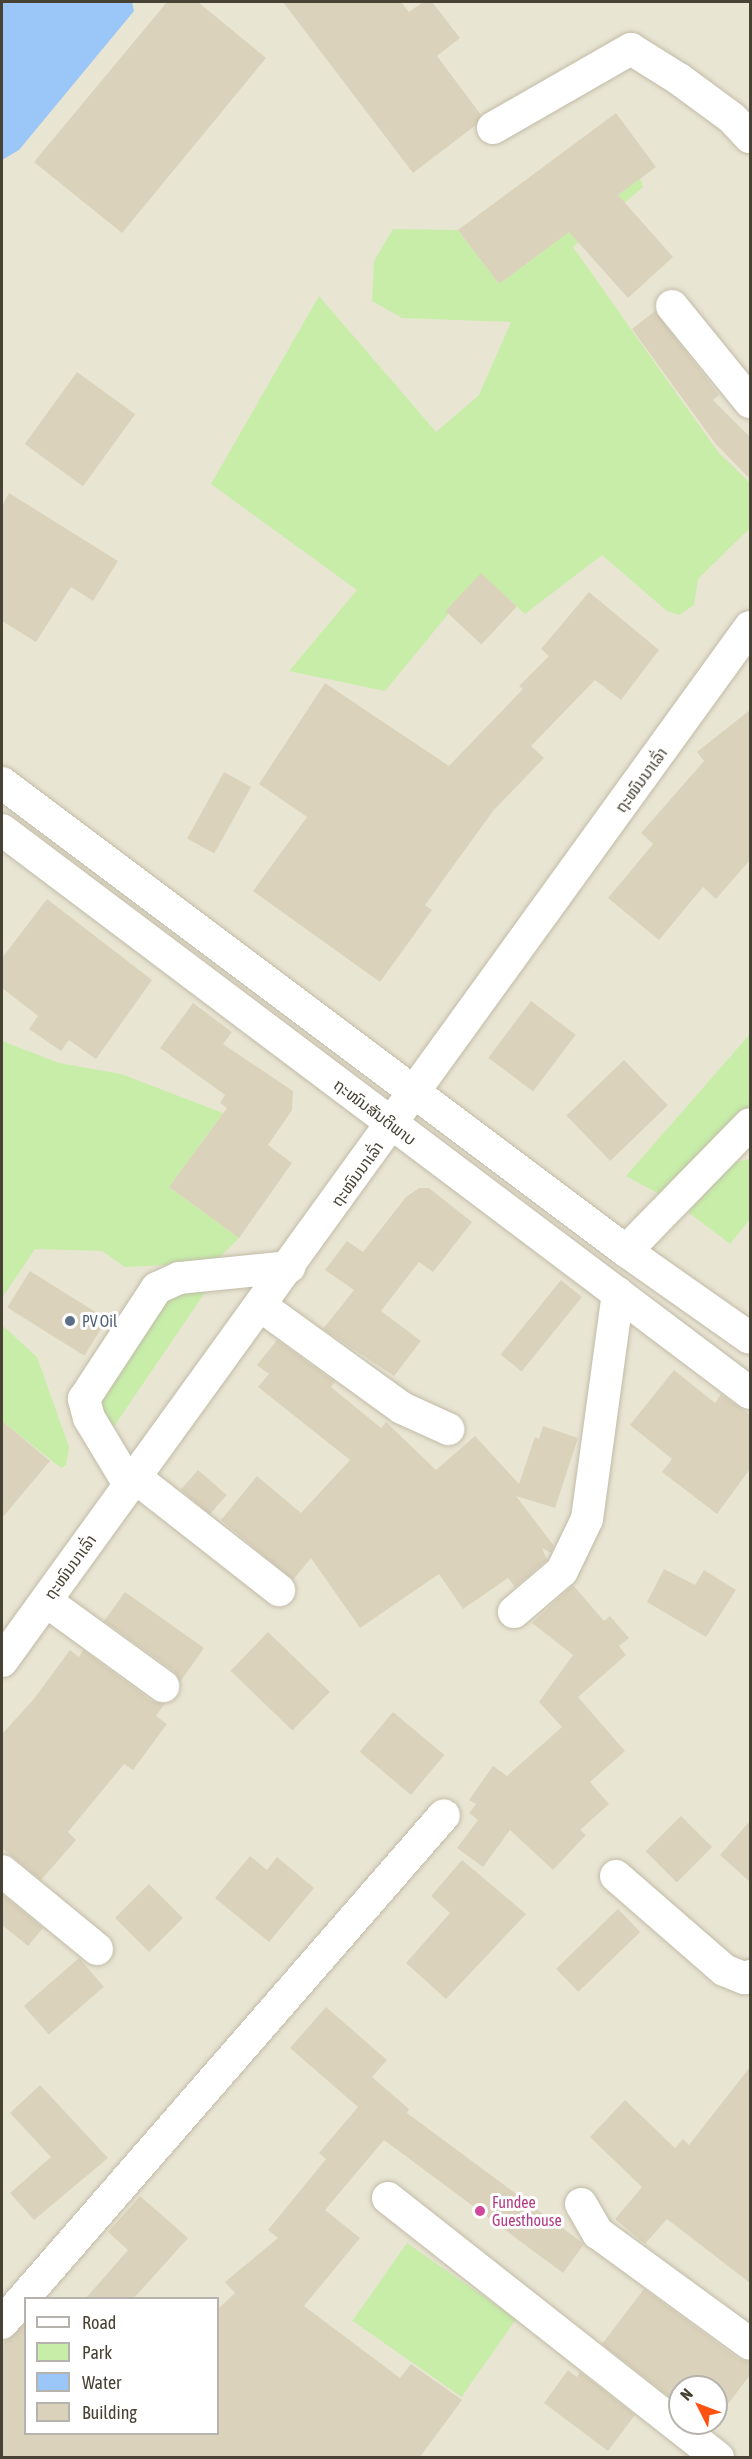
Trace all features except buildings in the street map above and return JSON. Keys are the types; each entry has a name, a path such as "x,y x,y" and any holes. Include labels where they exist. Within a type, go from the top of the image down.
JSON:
{"street":[{"path":"493,128 631,49 688,85 732,118 750,137"},
{"path":"672,306 750,402"},
{"name":"ຖະໜົນນາເລົ່າ","path":"3,1657 415,1094 750,627"},
{"path":"2,783 626,1251 750,1338"},
{"name":"ຖະໜົນສັນຕິພາບ","path":"2,830 750,1393"},
{"path":"626,1251 750,1124"},
{"path":"279,1590 133,1482 89,1418 84,1399 157,1288 179,1278 289,1267"},
{"path":"514,1612 562,1571 587,1519 618,1293"},
{"path":"261,1306 402,1408 448,1429"},
{"path":"46,1601 163,1686"},
{"path":"25,2297 444,1815"},
{"path":"2,1871 97,1949"},
{"path":"615,1876 724,1970 744,1978 750,1976"},
{"path":"388,2198 718,2457"},
{"path":"581,2204 598,2234 750,2344"},
{"path":"2,2323 24,2298"}],"shaded area":[{"path":"2,2 750,2 750,2457 2,2458"}],"green space":[{"path":"640,178 643,187 573,247 718,452 750,483 750,528 698,579 694,605 679,615 667,611 602,555 525,614 481,574 385,691 289,671 357,590 211,484 319,296 436,432 479,395 511,322 402,318 372,301 374,261 393,229 458,230 499,284"},
{"path":"750,1034 750,1106 718,1144 661,1195 626,1176"},
{"path":"2,1041 59,1063 121,1074 223,1113 169,1187 239,1238 216,1261 169,1265 125,1267 102,1251 35,1249 2,1298"},
{"path":"750,1159 750,1219 730,1244 688,1212 735,1162"},
{"path":"208,1288 106,1438 91,1407 165,1295"},
{"path":"2,1325 37,1357 69,1447 66,1465 61,1468 2,1421"},
{"path":"407,2243 516,2319 461,2397 353,2321"}],"water":[{"path":"2,2 132,2 134,11 19,150 2,160"}],"place":[{"name":"PV Oil","path":"70,1321"},
{"name":"Fundee Guesthouse","path":"480,2211"}]}
